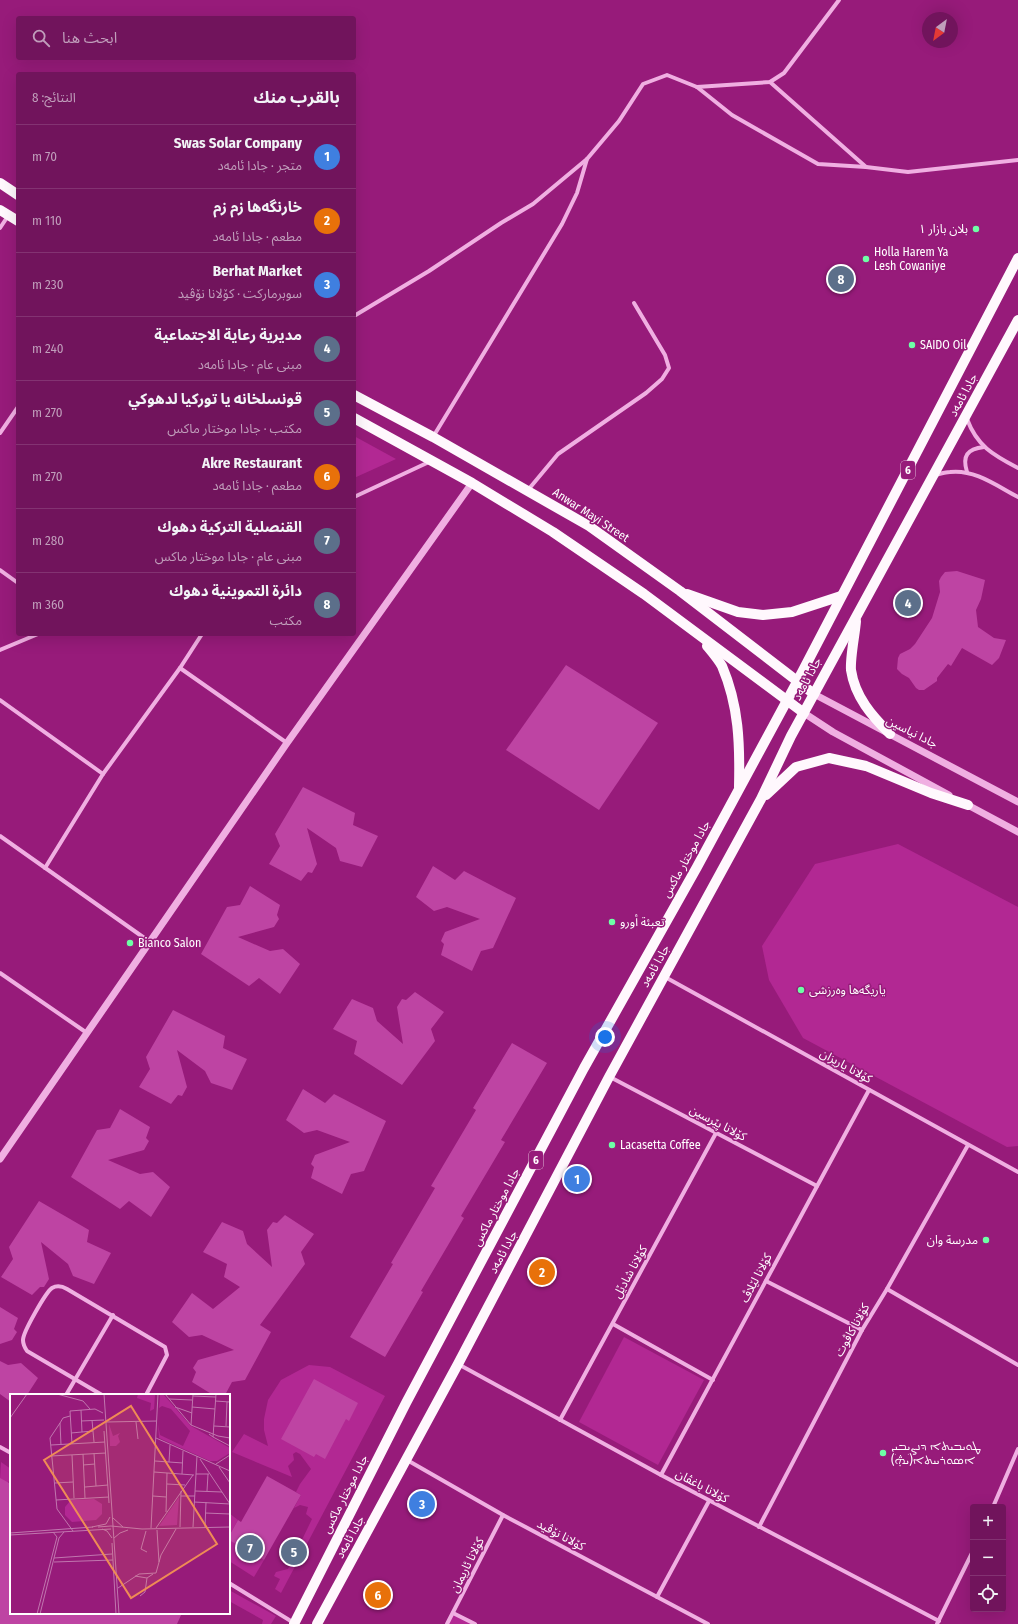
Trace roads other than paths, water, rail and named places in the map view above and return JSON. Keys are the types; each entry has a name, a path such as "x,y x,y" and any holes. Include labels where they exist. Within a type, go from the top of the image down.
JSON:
{"main road":[{"path":"0,183 16,194"},
{"path":"4,213 16,220"},
{"name":"جادا ئامەد","path":"786,701 1018,258"},
{"name":"جادا ئامەد","path":"317,1624 458,1364 664,976 761,799 814,694 1018,320"},
{"name":"Anwar Mayi Street","path":"356,396 589,526 680,591 797,682"},
{"path":"356,419 432,460 553,532 644,594 804,713"},
{"path":"680,591 738,612 763,616 792,612 841,596"},
{"path":"857,615 851,669 858,695 874,718 890,734"},
{"path":"702,638 721,665 736,710 740,745 739,790"},
{"name":"جادا نیاسین","path":"797,682 814,694"},
{"name":"جادا موختار ماكس","path":"294,1624 406,1403 584,1068 694,873 786,701"},
{"path":"761,799 796,767 829,758 866,766 931,793 968,805"}],"street":[{"path":"697,87 770,82 784,73 839,0"},
{"path":"356,315 429,271 501,222 533,204 587,159 620,121 643,84 667,74 697,87 732,115 818,164 866,167 908,172 1018,160"},
{"path":"770,82 866,167"},
{"path":"433,438 562,224 577,193 587,159"},
{"path":"0,228 4,213"},
{"path":"528,491 558,454 646,393 662,379 669,368 665,355 634,304"},
{"path":"0,433 16,410"},
{"path":"966,417 976,438 984,447 993,454 1018,468"},
{"path":"967,472 964,463 967,454 974,448 984,447"},
{"path":"356,496 432,460"},
{"path":"934,475 950,472 967,472 979,476 1018,497"},
{"path":"0,1159 286,743 472,483"},
{"path":"0,570 16,582"},
{"path":"20,641 24,636"},
{"path":"0,650 33,636"},
{"path":"46,868 103,774 180,668 201,636"},
{"path":"180,668 286,743"},
{"name":"جادا نیاسین","path":"814,694 1018,802"},
{"path":"0,700 103,774"},
{"path":"804,713 832,732 1018,832"},
{"path":"0,836 150,942"},
{"path":"0,973 87,1033"},
{"name":"کۆلانا یاریزان","path":"664,976 1018,1172"},
{"name":"کۆلانا پێرسین","path":"610,1077 817,1186"},
{"name":"کۆلانا لێلاڤ","path":"661,1475 869,1090"},
{"name":"کۆلانا شادێل","path":"560,1420 716,1133"},
{"name":"کۆلانا کاڤوت","path":"759,1527 862,1330 887,1290 968,1145"},
{"path":"766,1282 862,1330"},
{"path":"100,1394 28,1351 24,1345 25,1333 48,1292 55,1287 64,1287 162,1344 167,1351 166,1359 147,1394"},
{"path":"887,1290 1018,1365"},
{"path":"67,1394 113,1315"},
{"path":"613,1324 713,1380"},
{"name":"کۆلانا باغڤان","path":"458,1364 709,1501 938,1623"},
{"path":"0,1447 10,1452"},
{"path":"994,1504 1018,1449"},
{"name":"کۆلانا نۆڤید","path":"406,1460 503,1515 708,1624"},
{"path":"657,1597 709,1501"},
{"name":"کۆلانا ئاریمان","path":"447,1624 503,1515"},
{"path":"938,1623 970,1557"},
{"path":"230,1584 294,1624"},
{"path":"453,1613 475,1624"},
{"path":"695,1624 698,1618"}],"place":[{"name":"بلان بازار ١","path":"976,229"},
{"name":"Holla Harem Ya Lesh Cowaniye","path":"866,259"},
{"name":"دائرة التموينية دهوك","path":"841,279"},
{"name":"SAIDO Oil","path":"912,345"},
{"name":"مديرية رعاية الاجتماعية","path":"908,603"},
{"name":"تعبئة أورو","path":"612,922"},
{"name":"Bianco Salon","path":"130,943"},
{"name":"ياريگەها وەرزشی","path":"801,990"},
{"name":"Lacasetta Coffee","path":"612,1145"},
{"name":"Swas Solar Company","path":"577,1179"},
{"name":"مدرسة وان","path":"986,1240"},
{"name":"خارنگەها زم زم","path":"542,1272"},
{"name":"ܛܘܝܒܝܬܐ ܕܢܨܝܒܝܢ ܐܣܘܪܝܝܬܐ(ܞ)","path":"883,1453"},
{"name":"Berhat Market","path":"422,1504"},
{"name":"القنصلية التركية دهوك","path":"250,1548"},
{"name":"قونسلخانه يا توركيا لدهوكي","path":"294,1552"},
{"name":"Akre Restaurant","path":"378,1595"}]}
